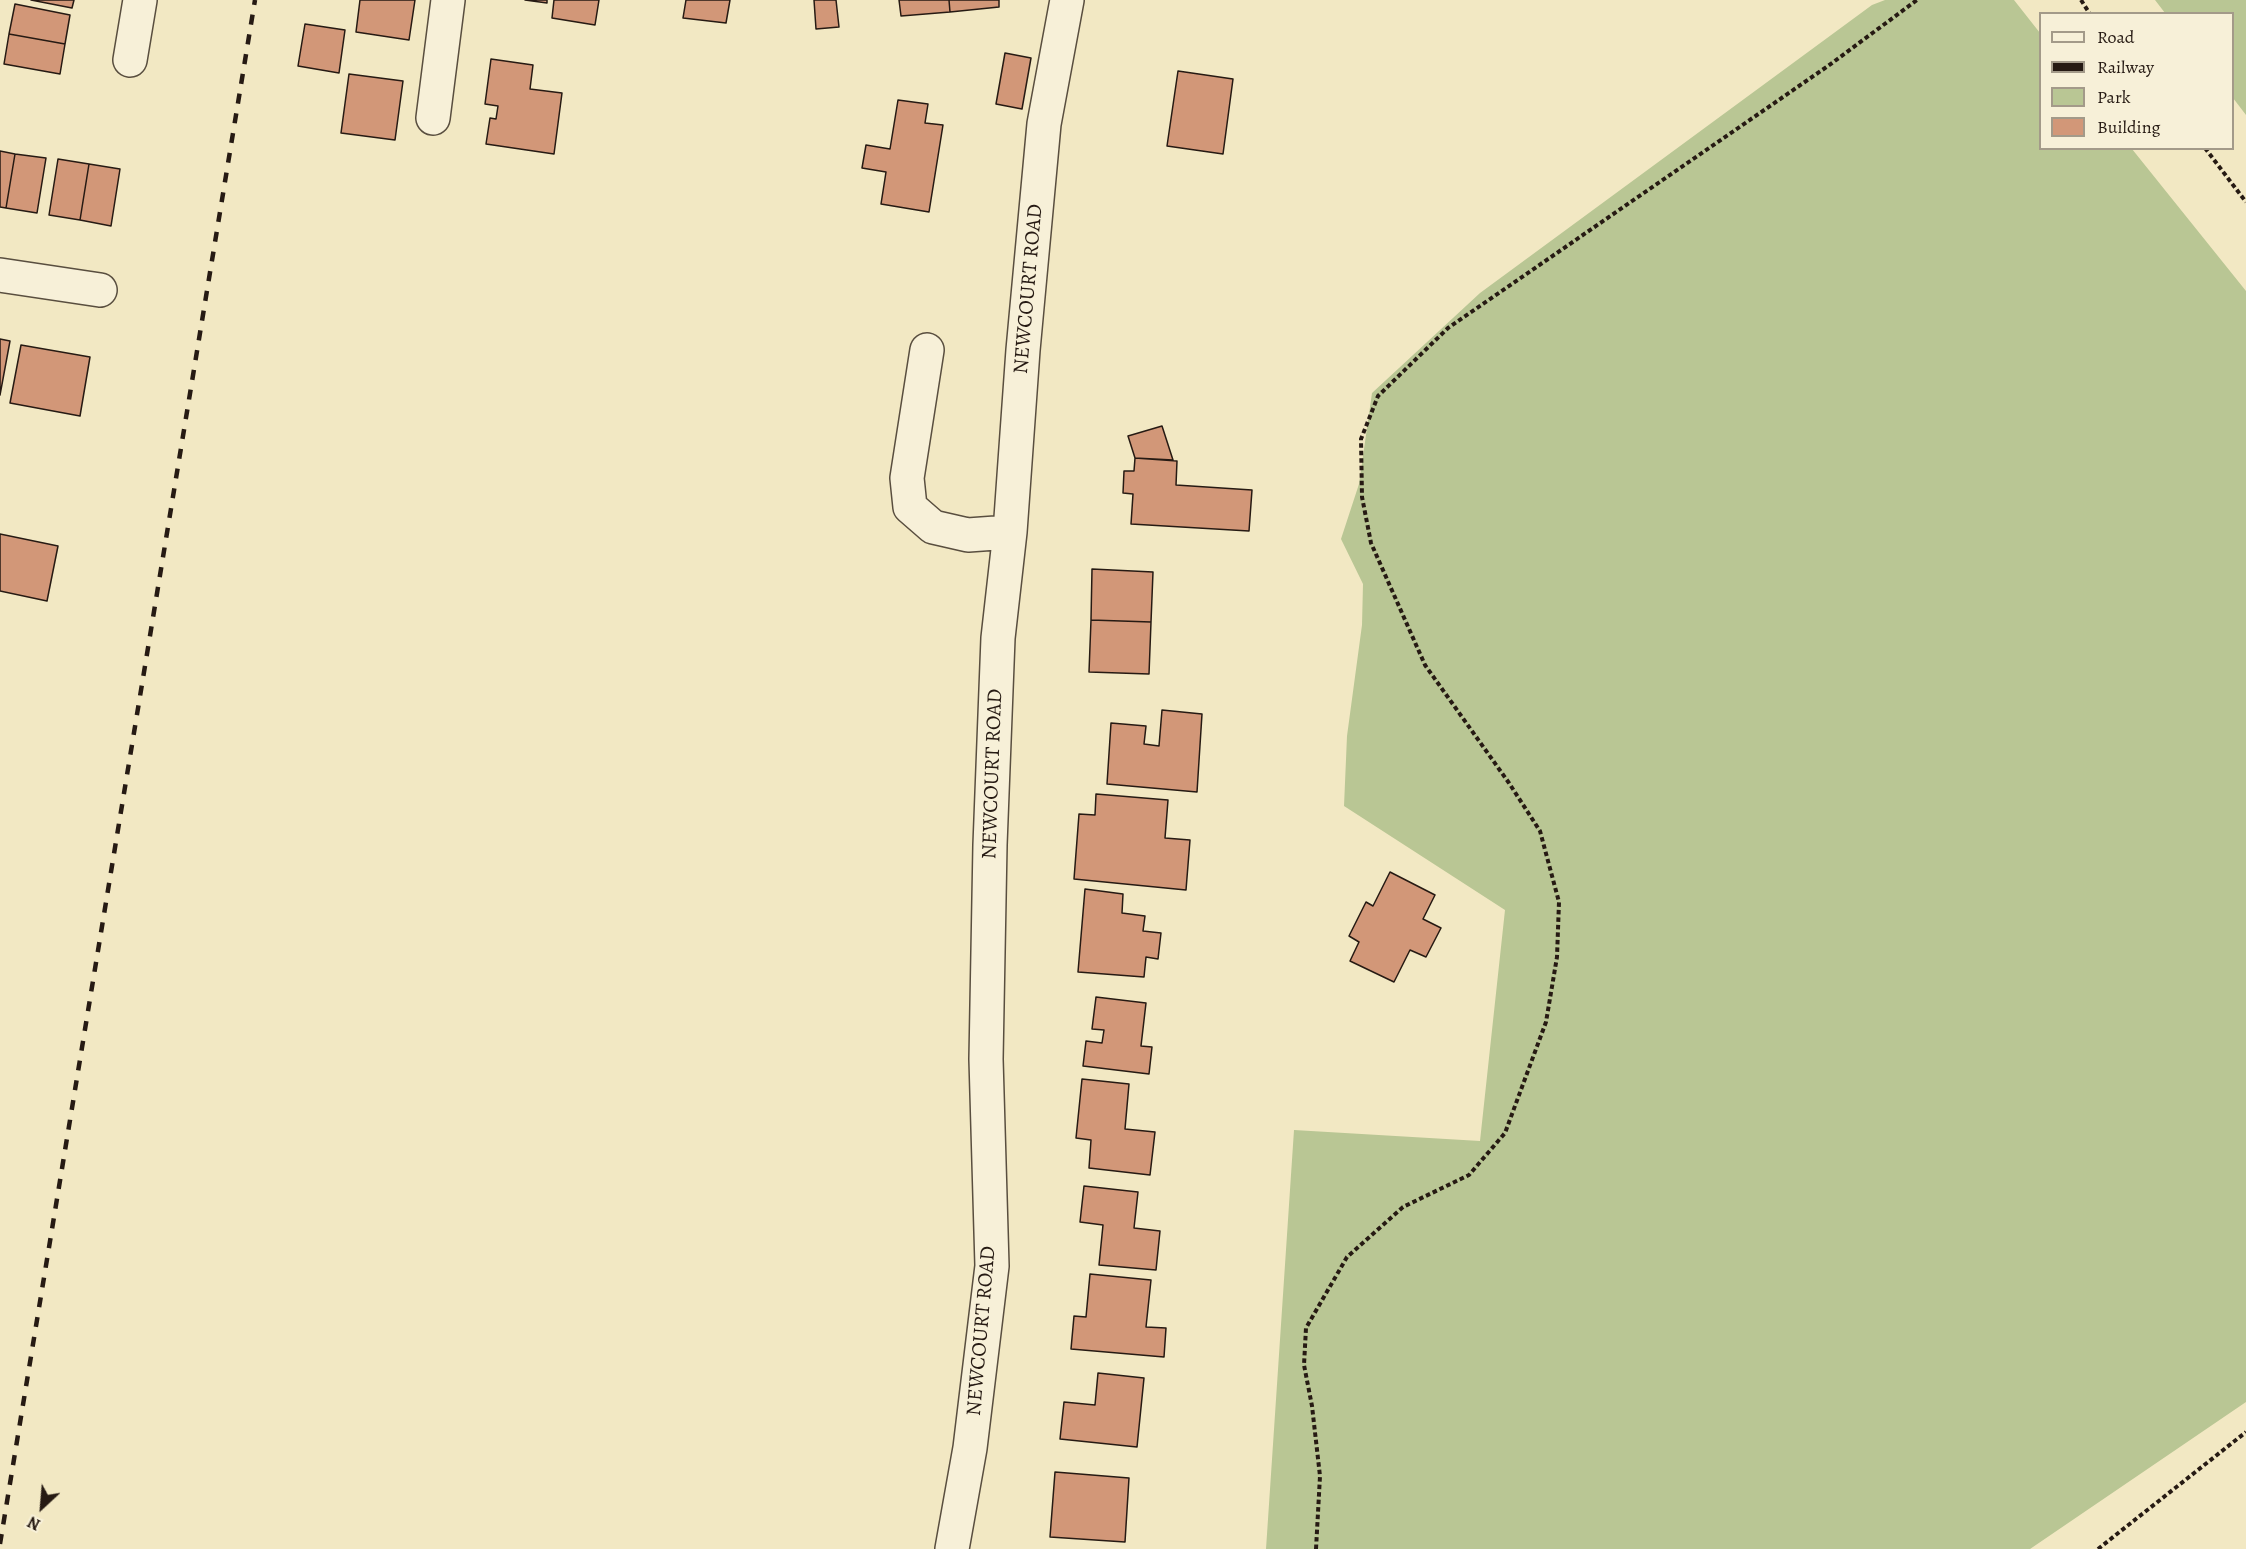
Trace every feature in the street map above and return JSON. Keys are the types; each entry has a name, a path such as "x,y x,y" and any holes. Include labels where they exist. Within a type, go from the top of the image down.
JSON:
{"street":[{"path":"130,60 140,0"},
{"path":"433,118 448,0"},
{"name":"NEWCOURT ROAD","path":"952,1549 970,1448 992,1266 986,1059 998,638 1010,532 1023,350 1044,124 1067,0"},
{"path":"0,275 100,290"},
{"path":"927,350 907,478 910,507 933,527 968,535 1010,532"}],"path":[{"path":"1316,1549 1320,1476 1312,1406 1304,1365 1306,1329 1347,1257 1404,1207 1469,1175 1505,1133 1546,1022 1557,957 1559,902 1540,831 1509,783 1425,666 1371,543 1362,497 1361,440 1378,396 1448,328 1828,66 1917,0"},
{"path":"2207,150 2246,202"},
{"path":"2098,1549 2246,1432"}],"green space":[{"path":"1885,0 2014,0 2039,32 2039,150 2133,150 2246,291 2246,1402 2030,1549 1266,1549 1294,1130 1480,1141 1505,910 1344,806 1347,736 1362,625 1363,584 1341,539 1359,484 1372,393 1480,293 1872,5"},
{"path":"2155,0 2246,0 2246,115 2234,99 2234,12 2164,12"}],"building":[{"path":"31,0 74,0 72,8"},
{"path":"360,0 415,0 409,40 356,32"},
{"path":"525,0 547,0 547,3"},
{"path":"554,0 599,0 595,25 552,18"},
{"path":"686,0 730,0 726,23 683,18"},
{"path":"814,0 836,0 839,27 816,29"},
{"path":"899,0 949,0 950,12 901,16"},
{"path":"949,0 999,0 999,7 950,12"},
{"path":"15,4 70,15 65,44 9,34"},
{"path":"305,24 345,30 339,73 298,66"},
{"path":"9,34 65,44 60,74 4,64"},
{"path":"1005,53 1031,58 1022,109 996,104"},
{"path":"491,59 533,65 530,89 562,93 554,154 486,144 490,118 496,119 498,106 485,104"},
{"path":"1178,71 1233,79 1223,154 1167,146"},
{"path":"349,74 403,81 395,140 341,133"},
{"path":"898,100 928,104 925,123 943,125 929,212 881,204 886,172 862,168 866,145 890,149"},
{"path":"0,151 15,154 6,208 0,207"},
{"path":"15,154 46,158 37,213 6,208"},
{"path":"58,159 89,164 80,220 49,215"},
{"path":"89,164 120,169 111,226 80,220"},
{"path":"0,339 10,341 0,395"},
{"path":"21,345 90,357 80,416 10,403"},
{"path":"1162,426 1173,460 1135,458 1128,436"},
{"path":"1135,458 1177,461 1176,485 1252,490 1249,531 1131,524 1133,494 1123,493 1124,471 1134,471"},
{"path":"0,534 58,546 47,601 0,591"},
{"path":"1092,569 1153,572 1151,622 1091,620"},
{"path":"1091,620 1151,622 1149,674 1089,672"},
{"path":"1162,710 1202,714 1197,792 1107,784 1111,723 1146,726 1144,744 1159,746"},
{"path":"1096,794 1168,800 1165,838 1190,840 1186,890 1074,879 1079,814 1095,815"},
{"path":"1390,872 1435,895 1423,919 1441,928 1426,957 1410,950 1394,982 1350,961 1359,942 1349,936 1366,902 1373,906"},
{"path":"1085,889 1123,894 1122,913 1145,916 1143,931 1161,933 1158,959 1146,957 1144,977 1078,972"},
{"path":"1096,997 1146,1003 1141,1046 1152,1047 1149,1074 1083,1066 1086,1041 1102,1043 1104,1030 1092,1029"},
{"path":"1082,1079 1129,1084 1125,1129 1155,1132 1150,1175 1089,1168 1091,1140 1076,1138"},
{"path":"1084,1186 1138,1192 1134,1228 1160,1231 1156,1270 1099,1265 1103,1225 1080,1222"},
{"path":"1090,1274 1151,1280 1146,1327 1166,1328 1164,1357 1071,1349 1074,1316 1086,1317"},
{"path":"1098,1373 1144,1378 1137,1447 1060,1439 1064,1402 1095,1405"},
{"path":"1055,1472 1129,1478 1125,1542 1050,1537"}],"railway":[{"path":"0,1544 255,0"}]}
